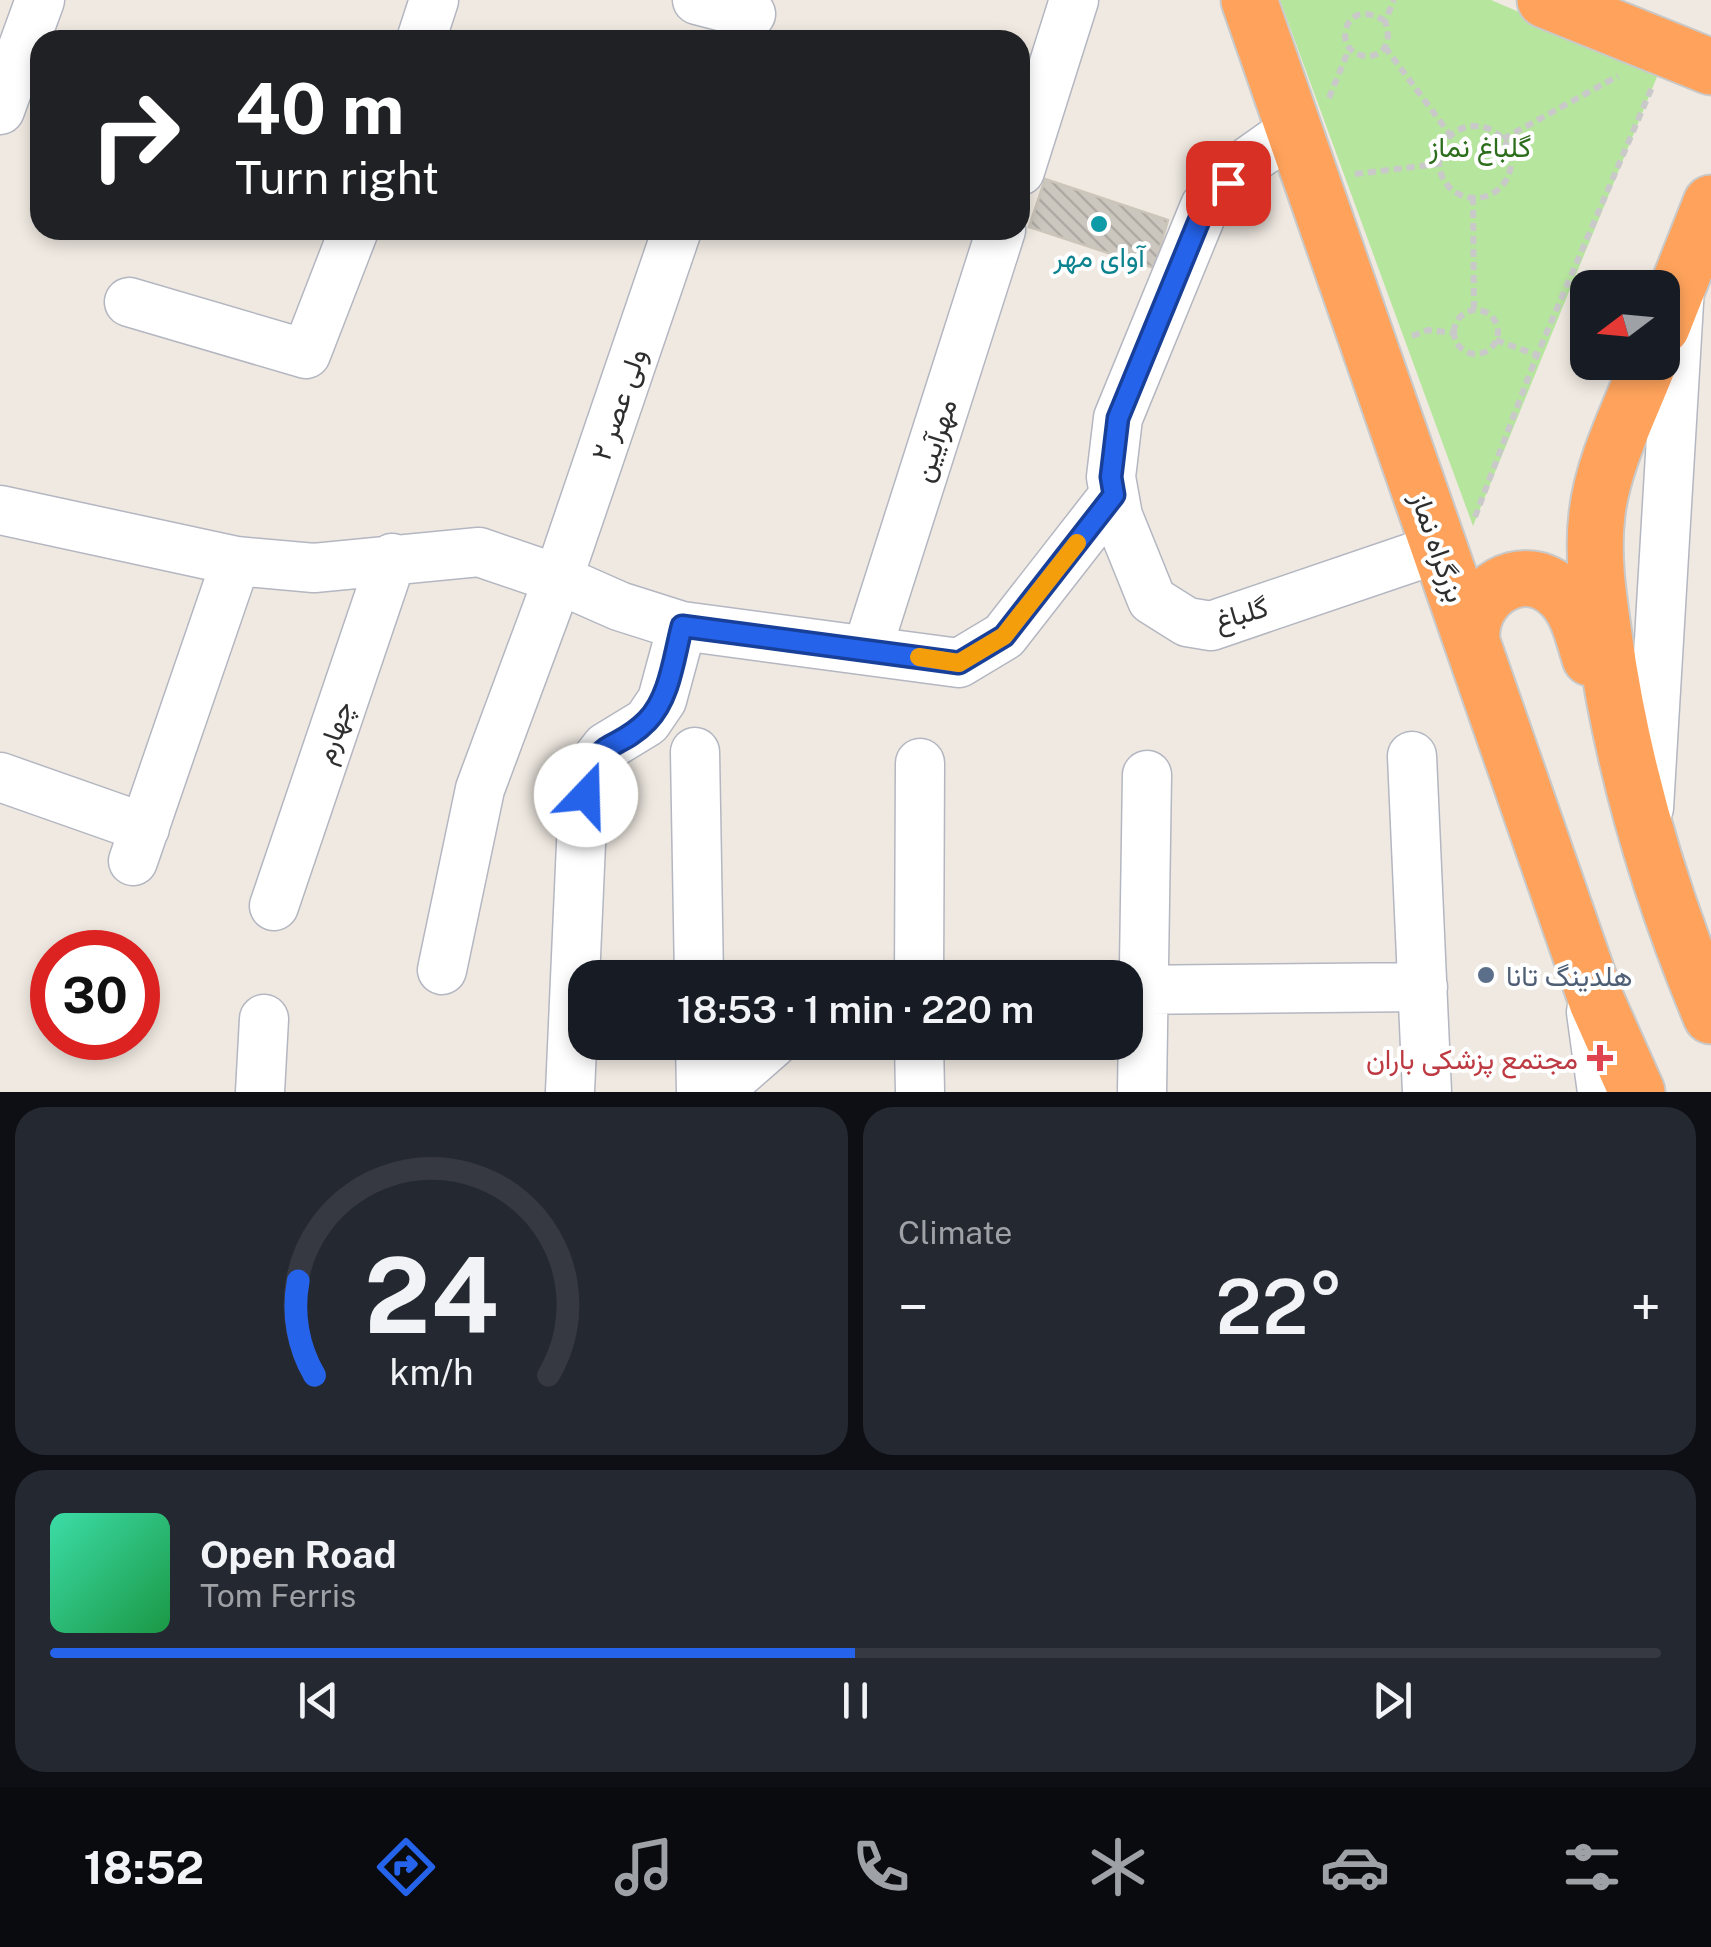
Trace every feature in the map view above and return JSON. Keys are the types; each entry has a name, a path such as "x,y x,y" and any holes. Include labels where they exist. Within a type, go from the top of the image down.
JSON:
{"highway":[{"name":"بزرگراه نماز","path":"1249,0 1311,114 1457,533 1472,640 1606,1025 1637,1092"},
{"path":"1545,0 1689,58"},
{"path":"1680,283 1711,203"},
{"path":"1642,380 1600,494 1595,563 1615,704 1648,837"},
{"path":"1472,640 1477,607 1488,592 1504,583 1522,579 1541,581 1564,596 1579,624 1648,837 1697,958 1711,1016"}],"street":[{"path":"424,30 434,0"},
{"path":"697,0 750,18"},
{"path":"1030,139 1074,0"},
{"path":"0,110 30,47"},
{"name":"گلباغ","path":"1311,114 1250,160 1205,206 1118,418 1111,477 1118,516 1152,600 1187,622 1211,626 1457,533"},
{"path":"129,302 306,354 350,240"},
{"name":"ولی عصر ۲","path":"442,970 480,789 558,579 674,240"},
{"name":"مهرآیین","path":"867,650 998,240"},
{"path":"1648,837 1669,380"},
{"path":"0,510 236,561 314,568 479,552 682,626 959,663 1004,636 1114,495"},
{"name":"چهارم","path":"274,906 392,558"},
{"path":"0,777 139,845 236,561"},
{"path":"570,1092 582,821 590,769 606,746 646,722 662,700 682,626"},
{"path":"695,752 699,960"},
{"path":"1412,756 1427,1092"},
{"path":"919,960 920,763"},
{"path":"1136,960 1148,775"},
{"path":"1584,964 1602,1092"},
{"path":"1143,990 1423,987"},
{"path":"260,1092 264,1019"},
{"path":"700,1060 701,1092"},
{"path":"718,1092 754,1060"},
{"path":"919,1060 920,1092"},
{"path":"1139,1060 1142,1092"}],"path":[{"path":"1384,21 1394,0"},
{"path":"1373,13 1384,21 1389,34 1386,47 1375,56 1361,56 1349,49 1344,36 1348,22 1358,14 1373,13"},
{"path":"1386,47 1451,136"},
{"path":"1311,114 1349,49"},
{"path":"1503,138 1689,58"},
{"path":"1457,533 1537,355 1689,58"},
{"path":"1485,126 1503,138 1512,160 1506,182 1488,196 1465,198 1446,185 1438,164 1444,142 1451,136 1462,128 1485,126"},
{"path":"1355,174 1438,164"},
{"path":"1473,197 1474,310"},
{"path":"1474,310 1494,317 1499,330 1484,353 1470,353 1459,346 1454,332 1457,319 1474,310"},
{"path":"1412,336 1428,330 1454,332"},
{"path":"1496,340 1537,355"}],"green space":[{"name":"گلباغ نماز","path":"1280,0 1491,0 1659,72 1578,270 1570,270 1570,289 1473,526"}],"building":[{"name":"آوای مهر","path":"1045,179 1168,220 1154,268 1030,227"}],"slow traffic":[{"path":"919,657 959,663 1004,636 1077,543"}],"place":[{"name":"آوای مهر","path":"1099,224"},
{"name":"هلدینگ تانا","path":"1486,975"},
{"name":"مجتمع پزشکی باران","path":"1600,1058"}],"route":[{"path":"586,795 590,769 606,746 646,722 662,700 682,626 959,663 1004,636 1114,495 1111,477 1118,418 1205,206 1228,183"}]}
